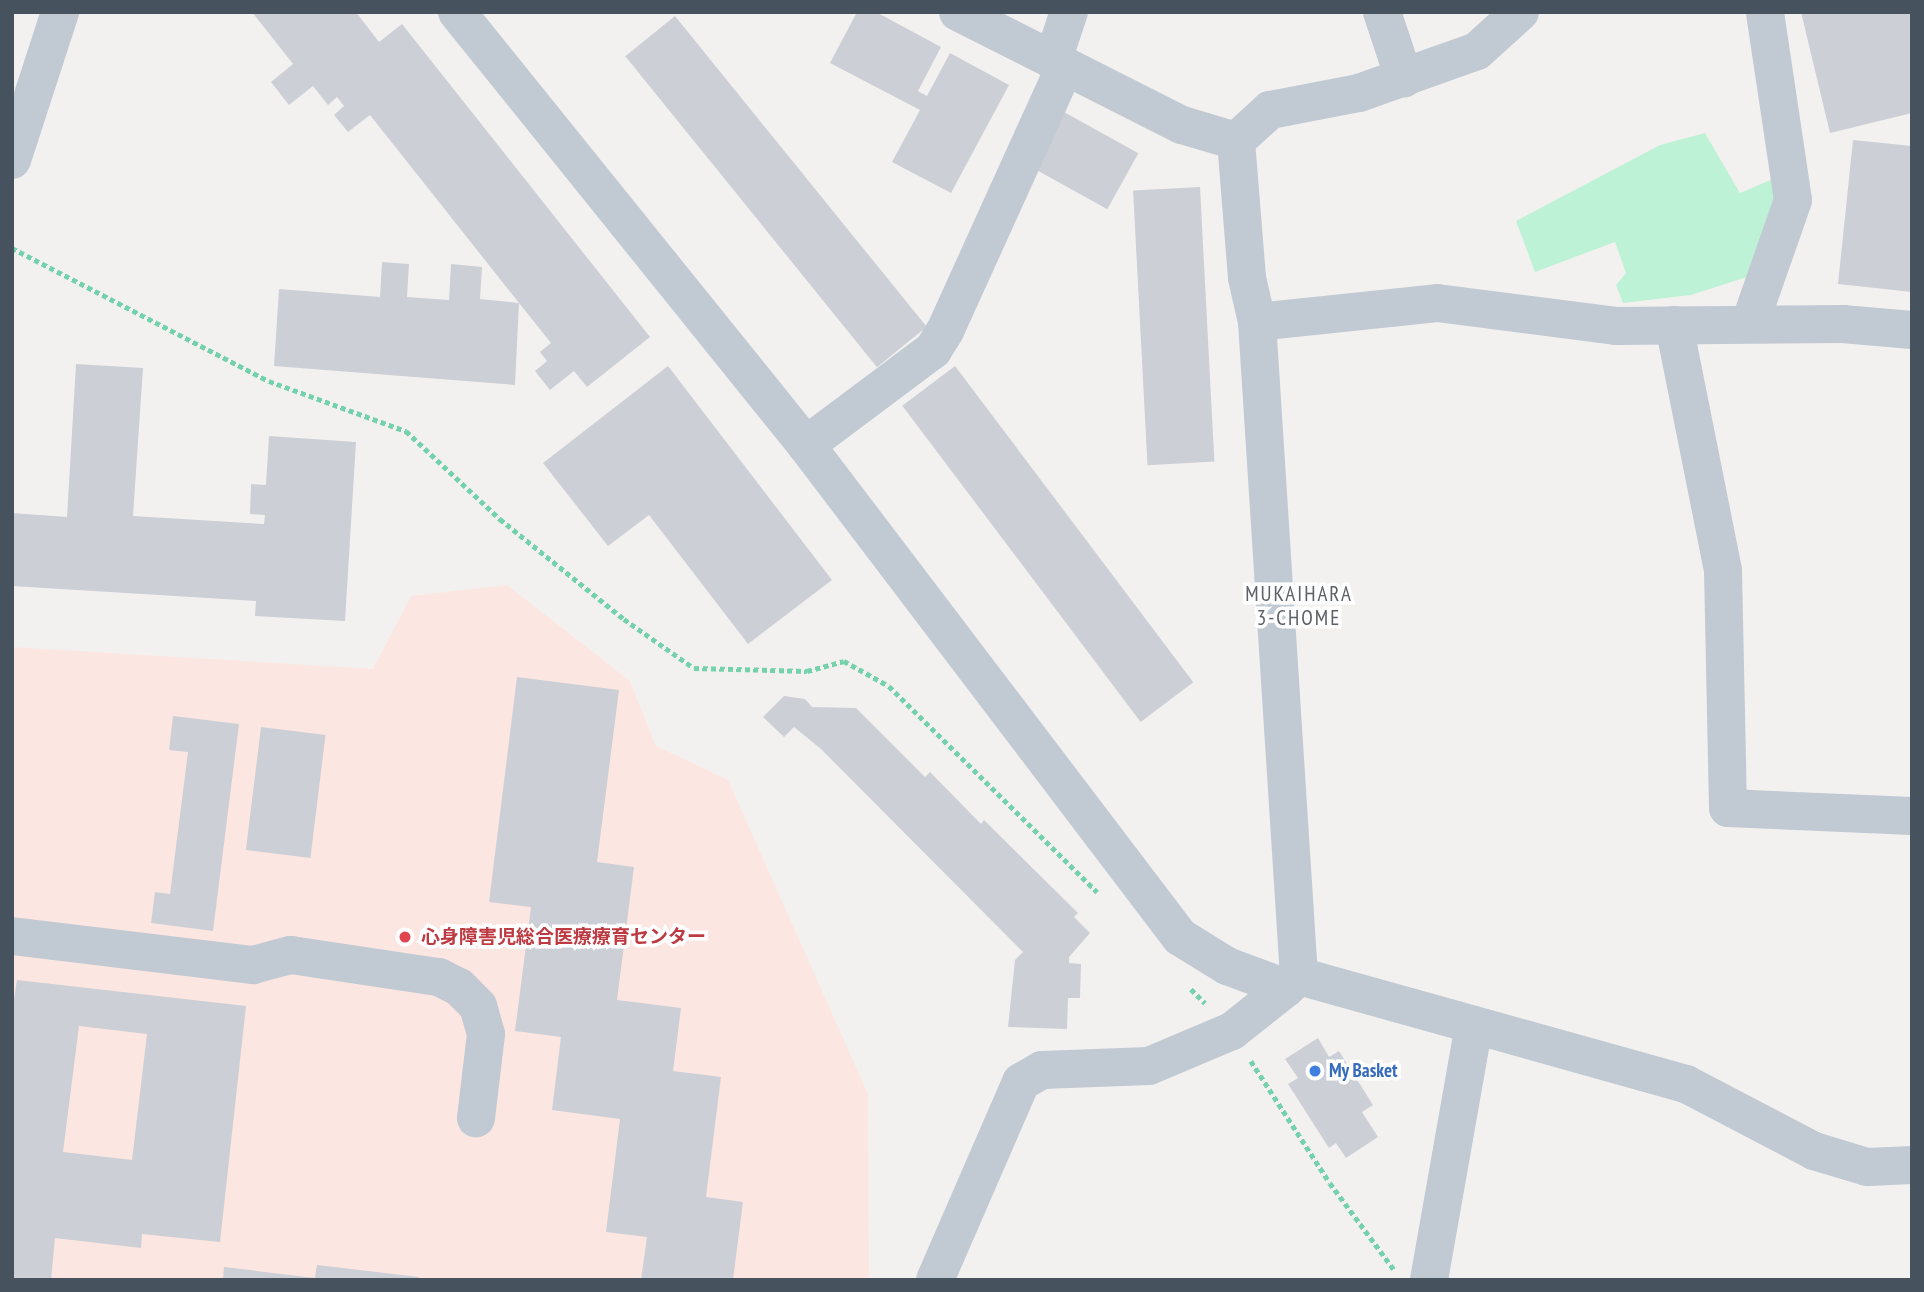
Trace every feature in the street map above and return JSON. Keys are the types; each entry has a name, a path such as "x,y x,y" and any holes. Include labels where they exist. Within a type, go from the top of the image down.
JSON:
{"street":[{"path":"12,160 18,104 60,12"},
{"path":"457,12 806,445 1180,937 1240,972 1474,1025 1686,1084 1828,1155 1867,1167 1912,1165"},
{"path":"958,12 1182,125 1236,141"},
{"path":"806,445 933,349 945,331 1059,63 1069,12"},
{"path":"1382,12 1404,78"},
{"path":"1236,141 1270,110 1359,93 1477,51 1520,12"},
{"path":"1750,323 1793,200 1765,12"},
{"path":"1236,141 1247,278 1257,322 1292,982"},
{"path":"1257,322 1437,303 1616,326 1750,323 1912,330"},
{"path":"1674,325 1723,570 1728,808 1912,816"},
{"path":"12,936 253,965 291,955 439,976 459,987 478,1006 486,1034 476,1118"},
{"path":"935,1280 1021,1082 1042,1070 1149,1066 1232,1031 1292,982"},
{"path":"1429,1280 1474,1025"}],"path":[{"path":"12,248 269,381 406,431 500,519 624,619 694,668 807,671 844,661 889,686 1107,902"},
{"path":"1184,981 1232,1031 1330,1183 1401,1280"}],"shaded area":[{"name":"心身障害児総合医療療育センター","path":"507,585 630,681 656,746 728,780 868,1094 869,1280 12,1280 12,647 373,669 411,596"}],"green space":[{"path":"1705,133 1740,193 1775,178 1777,205 1747,277 1691,295 1623,303 1616,285 1626,273 1615,242 1535,272 1516,221 1660,145"}],"building":[{"path":"252,12 356,12 379,42 402,24 650,337 587,387 574,371 550,390 535,371 547,361 540,352 551,343 370,115 348,132 334,115 344,106 337,97 328,105 313,86 289,105 271,82 293,64"},
{"path":"857,12 876,12 941,47 918,91 927,96 950,53 1009,85 951,193 892,162 920,110 830,63"},
{"path":"1801,12 1912,12 1912,113 1830,133"},
{"path":"675,16 927,327 877,367 625,56"},
{"path":"1064,112 1138,153 1107,209 1033,168"},
{"path":"1853,140 1912,146 1912,292 1838,284"},
{"path":"1200,187 1214,462 1147,465 1133,191"},
{"path":"382,262 409,264 407,297 449,300 451,264 482,267 480,299 519,303 515,385 274,366 279,289 380,297"},
{"path":"76,364 143,368 133,516 264,524 265,515 250,514 251,484 266,485 269,436 356,442 345,621 255,616 256,601 12,586 12,513 67,517"},
{"path":"668,366 832,580 748,644 649,515 608,546 543,463"},
{"path":"955,366 1193,682 1141,722 902,406"},
{"path":"517,677 619,690 597,862 634,867 617,1000 681,1008 673,1071 721,1077 706,1197 743,1202 733,1280 641,1280 647,1237 606,1232 620,1119 552,1110 561,1037 515,1031 531,907 489,902"},
{"path":"784,696 805,699 812,707 856,708 925,777 930,772 981,824 984,820 1078,913 1074,917 1090,933 1069,957 1069,963 1081,964 1080,998 1068,998 1067,1029 1008,1027 1015,960 1023,952 821,749 794,727 784,737 763,717"},
{"path":"173,716 239,724 213,931 151,923 155,892 170,894 188,752 169,750"},
{"path":"261,727 326,735 310,858 246,850"},
{"path":"17,980 246,1006 220,1242 142,1234 141,1248 55,1238 51,1280 12,1280 12,1011","holes":["79,1026 147,1034 132,1160 63,1152"]},
{"path":"1318,1038 1329,1057 1339,1051 1373,1105 1362,1112 1378,1137 1346,1158 1336,1143 1329,1148 1288,1084 1298,1078 1285,1059"},
{"path":"317,1265 419,1277 419,1280 223,1280 224,1267 315,1278"}],"place":[{"name":"心身障害児総合医療療育センター","path":"405,937"},
{"name":"My Basket","path":"1315,1071"}],"district":[{"name":"MUKAIHARA 3-CHOME","path":"1299,606"}]}
